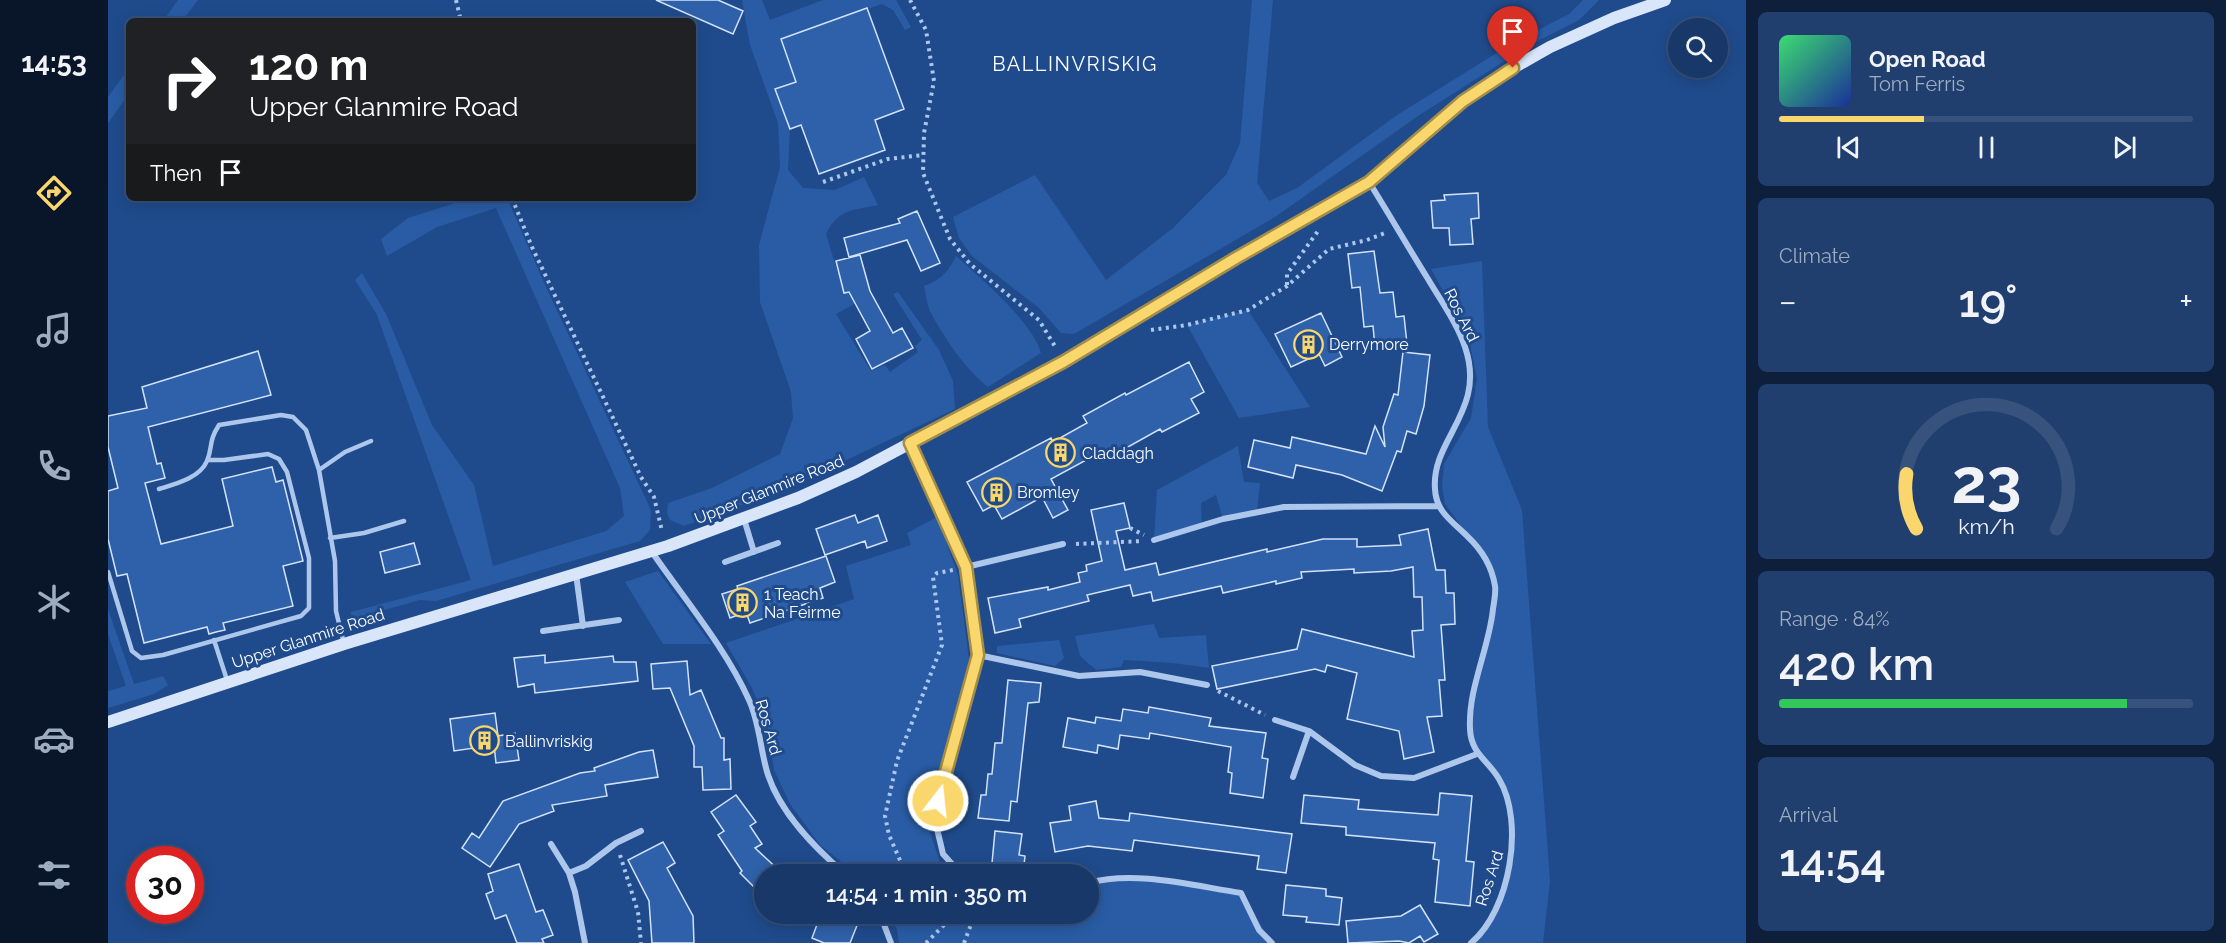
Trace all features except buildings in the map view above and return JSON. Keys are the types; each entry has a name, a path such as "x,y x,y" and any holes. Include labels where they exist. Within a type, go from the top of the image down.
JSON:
{"main road":[{"name":"Upper Glanmire Road","path":"108,722 344,644 668,546 798,498 910,443 1063,362 1236,258 1369,182 1463,101 1513,68 1550,47 1614,18 1665,0"}],"street":[{"name":"Ros Ard","path":"1369,182 1452,319 1466,348 1471,379 1466,408 1439,462 1434,487 1438,507 1451,523 1468,537 1487,561 1496,588 1492,618 1473,695 1470,730 1477,754 1499,779 1511,813 1514,845 1495,910 1477,938 1471,943"},
{"path":"910,443 966,567 978,655 934,816 943,854 952,864"},
{"path":"1154,540 1222,519 1284,507 1438,507"},
{"path":"744,519 754,552"},
{"path":"725,562 778,543"},
{"path":"966,567 1063,544"},
{"name":"Ros Ard","path":"652,551 728,660 750,701 760,733 768,775 778,798 810,842 834,864"},
{"path":"576,574 583,626"},
{"path":"543,631 619,620"},
{"path":"978,655 1079,676 1140,672 1207,685"},
{"path":"1275,720 1309,731 1355,765 1381,776 1414,778 1477,754"},
{"path":"1293,777 1309,731"},
{"path":"569,873 586,866 616,843 641,831"},
{"path":"551,844 569,873 576,892 585,943"},
{"path":"1099,880 1131,877 1241,893 1259,930 1272,943"},
{"path":"884,924 891,943"}],"lane":[{"path":"159,489 185,480 200,471 208,460 211,437 219,425 281,415 293,417 306,430 319,470 335,561 336,611 344,644"},
{"path":"319,470 345,452 371,441"},
{"path":"108,572 132,651 141,658 301,616 309,608 309,558 287,472 279,459 268,454 208,460"},
{"path":"330,538 364,533 404,521"},
{"path":"214,640 228,682"}],"path":[{"path":"456,0 460,18"},
{"path":"910,0 926,30 934,81 924,133 923,173 950,239 970,264 1039,320 1063,362"},
{"path":"823,182 888,159 923,155"},
{"path":"513,201 532,247 641,477 654,497 668,546"},
{"path":"1146,332 1154,328 1187,325 1248,310 1287,286 1329,249 1367,240 1397,228"},
{"path":"1287,286 1287,274 1319,229"},
{"path":"1130,528 1154,540"},
{"path":"1063,544 1105,544 1154,540"},
{"path":"902,864 889,835 885,816 888,794 904,741 942,645 933,577 937,573 966,567"},
{"path":"1207,685 1275,720"},
{"path":"616,843 638,912 641,943"},
{"path":"926,943 945,924"},
{"path":"964,943 971,924"}],"shaded area":[{"path":"178,0 198,0 184,18 165,18"},
{"path":"742,0 762,0 770,20 823,0 896,0 911,27 905,30 893,10 882,4 781,39 796,82 775,89 790,129 788,170 803,188 835,190 864,177 878,205 841,215 826,234 844,293 869,287 871,295 836,314 871,371 885,365 890,372 918,352 915,346 922,340 893,294 898,292 939,350 953,381 955,409 776,493 684,526 670,520 667,513 668,503 712,488 780,454 793,418 791,392 760,302 759,245 780,167 778,123 750,45"},
{"path":"1252,0 1273,0 1257,183 1269,201 1297,188 1397,115 1511,44 1569,14 1583,0 1599,0 1579,20 1528,46 1418,116 1275,217 1074,334 1061,333 1039,308 972,256 959,238 953,217 1035,175 1106,280 1173,228 1226,175 1240,143"},
{"path":"126,72 126,98 108,123 108,97"},
{"path":"462,201 508,201 545,285 651,510 650,530 640,541 436,601 420,600 352,619 351,612 471,580 377,315 355,280 362,273 386,314 432,425 474,485 493,566 606,531 624,516 620,488 496,208 437,227 387,256 381,239 408,218"},
{"path":"956,256 1017,314 1036,341 1041,353 988,387 956,353 936,323 928,303 924,286 943,275"},
{"path":"1482,261 1488,427 1522,510 1550,881 1543,943 1471,943 1495,910 1510,873 1513,833 1501,785 1480,757 1470,730 1495,591 1487,561 1445,504 1442,486 1444,464 1471,418 1477,379 1469,339 1431,269"},
{"path":"1248,310 1310,407 1239,418 1187,325"},
{"path":"1238,446 1244,482 1260,483 1257,512 1223,519 1216,495 1201,503 1202,525 1154,540 1157,490"},
{"path":"937,517 958,575 969,659 927,824 942,864 844,864 820,845 790,804 774,770 768,729 752,688 726,643 854,599 846,566 911,545 907,533"},
{"path":"658,571 711,644 663,644 625,582"},
{"path":"108,609 134,684 163,676 168,685 154,694 108,708 108,691 126,686 108,634"},
{"path":"1154,624 1159,638 1206,635 1209,668 1124,660 1121,667 1096,670 1080,656 1075,636"},
{"path":"1059,640 1064,658 1055,666 997,653 997,646"},
{"path":"1131,877 1241,893 1272,943 899,943 894,924 1099,924 1099,884"}],"place":[{"name":"Derrymore","path":"1308,344"},
{"name":"Claddagh","path":"1061,453"},
{"name":"Bromley","path":"996,492"},
{"name":"1 Teach Na Feirme","path":"743,603"},
{"name":"Ballinvriskig","path":"484,741"}],"district":[{"name":"BALLINVRISKIG","path":"1075,64"}],"route":[{"path":"938,801 978,655 966,567 910,443 1063,362 1236,258 1369,182 1463,101 1513,68"}]}
